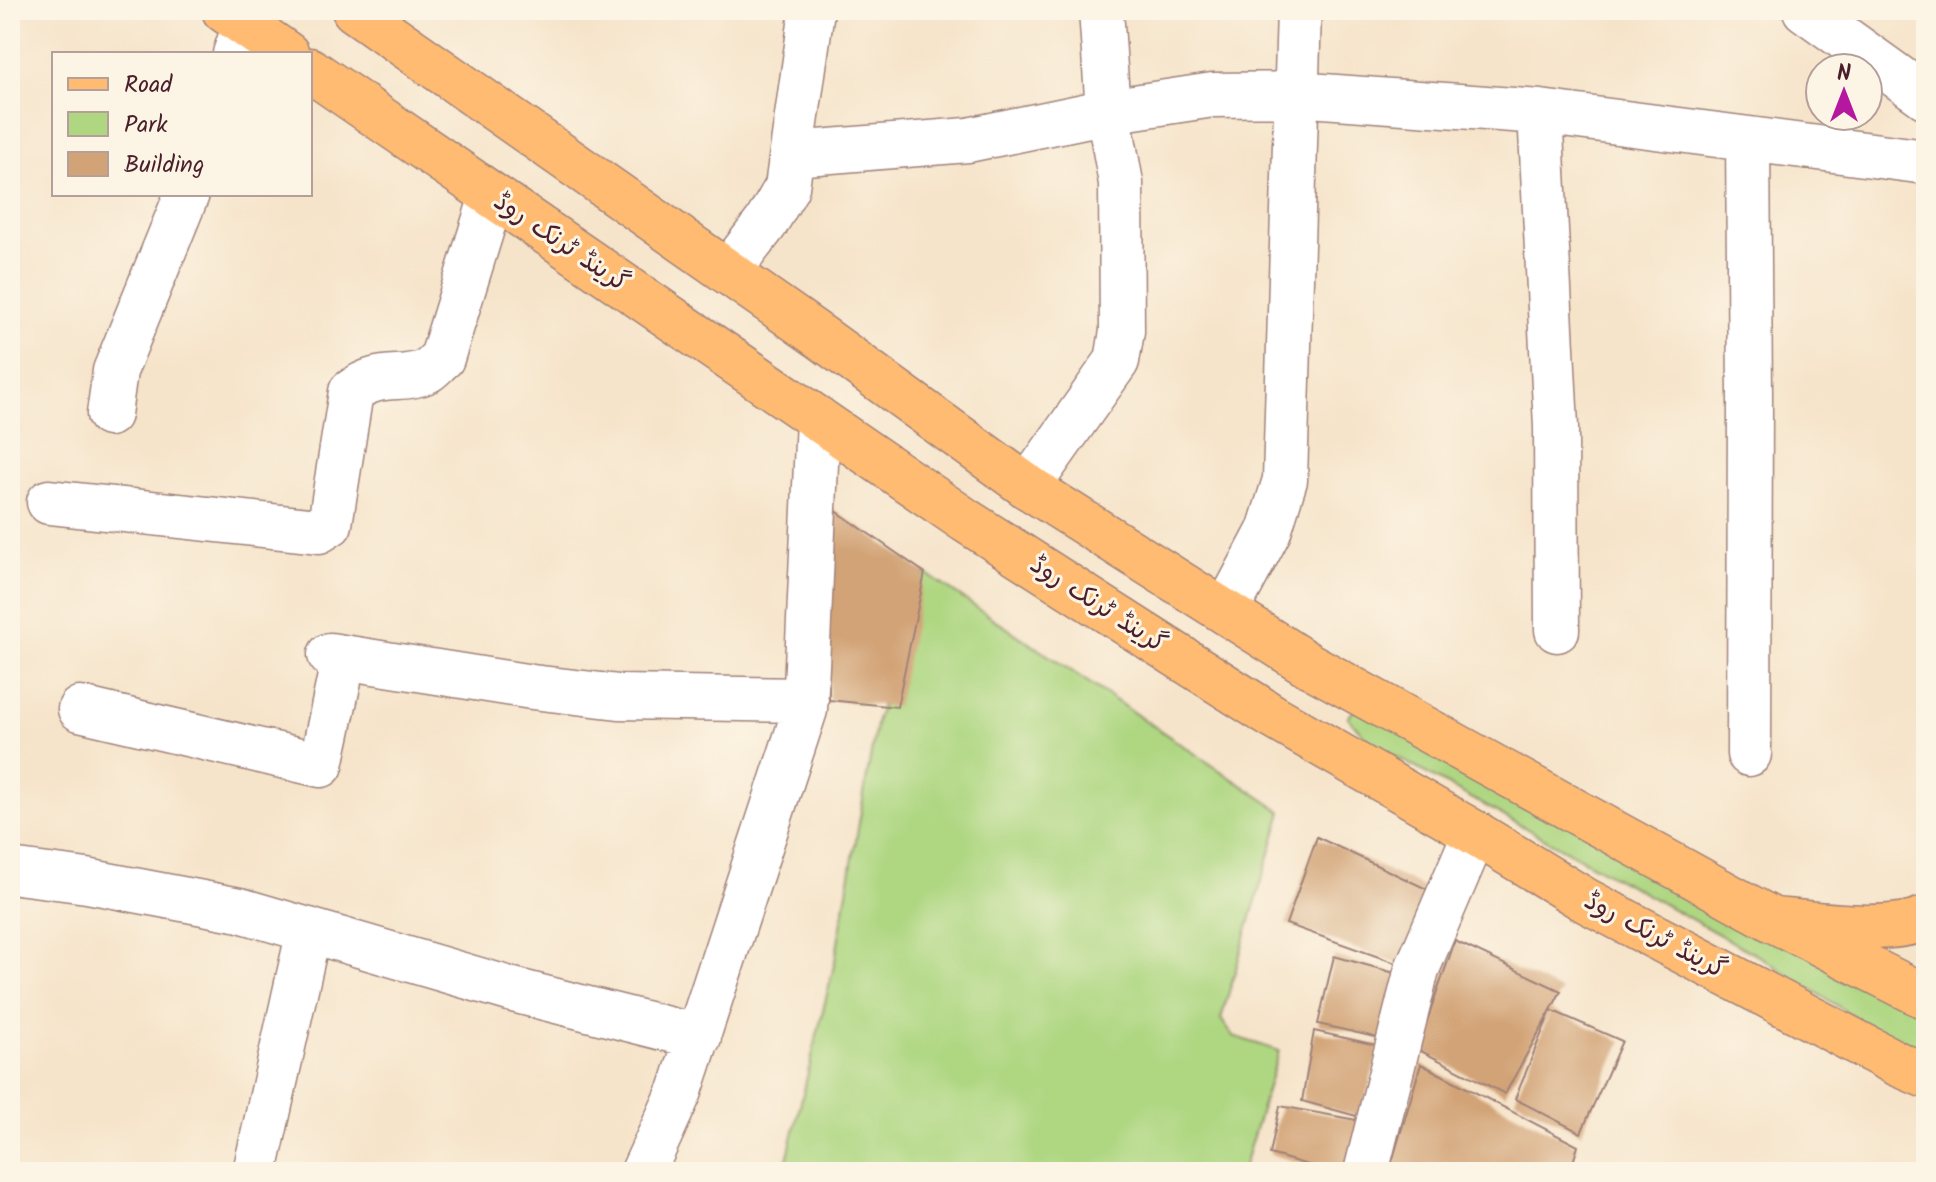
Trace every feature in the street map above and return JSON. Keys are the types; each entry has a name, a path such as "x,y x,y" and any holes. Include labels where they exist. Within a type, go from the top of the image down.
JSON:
{"main road":[{"path":"354,10 1028,487 1309,665 1773,920 1926,997"},
{"path":"235,30 283,52"},
{"name":"گرینڈ ٹرنک روڈ","path":"312,71 965,520 1272,716 1585,900 1926,1076"},
{"path":"1272,716 1309,665"},
{"path":"1773,920 1849,926 1896,925 1926,918"}],"street":[{"path":"728,272 766,223 787,187 812,10"},
{"path":"1028,487 1117,361 1122,331 1121,183 1108,111 1101,10"},
{"path":"1226,612 1269,531 1285,480 1299,10"},
{"path":"1805,10 1926,97"},
{"path":"793,154 968,140 1108,111 1213,95 1296,94 1540,112 1926,162"},
{"path":"1540,112 1556,427 1557,630"},
{"path":"1748,139 1749,754"},
{"path":"109,414 115,371 186,196"},
{"path":"49,502 319,531 330,524 351,392 362,383 386,376 427,371 442,358 492,196"},
{"path":"643,1172 680,1091 699,1037 782,786 806,700 818,419"},
{"path":"80,709 321,765 337,656 532,687 619,697 806,700"},
{"path":"1366,1172 1417,969 1475,833"},
{"path":"10,871 87,881 240,910 513,990 699,1037"},
{"path":"255,1172 309,930"}],"green space":[{"path":"925,573 1282,812 1221,1019 1233,1036 1279,1051 1242,1172 784,1172 835,961 877,719"},
{"path":"1358,706 1926,1012 1926,1055 1889,1039 1764,959 1369,742 1348,717"}],"building":[{"path":"829,506 925,573 897,707 829,700"},
{"path":"1317,837 1433,892 1404,966 1286,924"},
{"path":"1455,941 1561,991 1505,1094 1417,1049"},
{"path":"1334,956 1398,974 1384,1039 1318,1024"},
{"path":"1551,1010 1622,1041 1581,1133 1515,1099"},
{"path":"1314,1031 1380,1046 1360,1117 1302,1101"},
{"path":"1421,1064 1578,1146 1570,1172 1389,1172"},
{"path":"1280,1106 1362,1121 1352,1172 1332,1172 1270,1154"}]}
